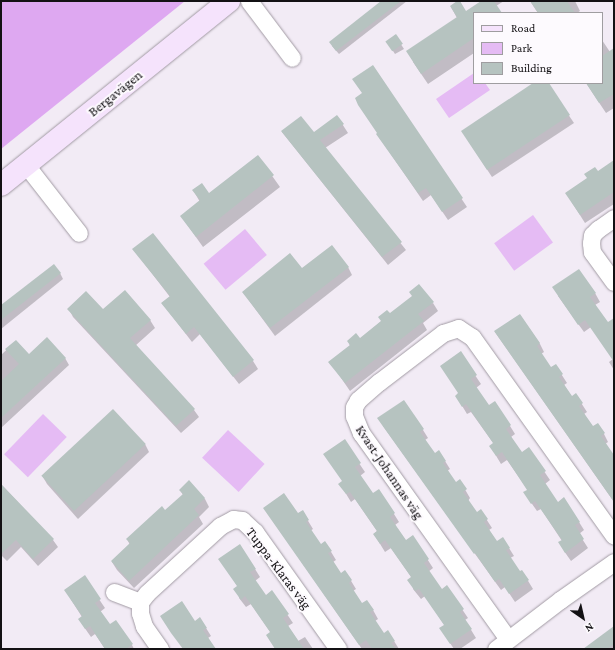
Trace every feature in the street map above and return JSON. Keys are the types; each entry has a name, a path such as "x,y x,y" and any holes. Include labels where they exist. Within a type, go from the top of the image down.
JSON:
{"street":[{"name":"Bergavägen","path":"1,185 229,1"},
{"path":"249,1 292,58"},
{"path":"26,165 79,233"},
{"path":"614,218 592,235 591,243 592,252 614,282"},
{"name":"Kvast-Johannas väg","path":"502,644 361,433 354,416 354,407 358,400 379,382 444,333 458,328 472,336 614,536"},
{"name":"Tuppa-Klaras väg","path":"140,602 147,593 220,526 233,519 242,520 255,532 338,649"},
{"path":"502,644 614,562"},
{"path":"114,592 140,602 140,613 144,626 160,649"}],"green space":[{"path":"473,74 473,84 486,84 490,90 449,118 436,99"},
{"path":"533,215 553,243 514,271 494,243"},
{"path":"245,229 267,255 225,290 204,264"},
{"path":"43,414 67,437 28,477 4,454"},
{"path":"228,430 265,464 239,492 202,458"}],"shaded area":[{"path":"1,1 185,1 1,149"}],"building":[{"path":"381,1 401,1 336,51 329,42"},
{"path":"457,1 460,1 466,11 481,1 494,1 501,12 473,12 473,39 421,74 406,51 457,17 450,6"},
{"path":"530,1 567,1 574,12 537,12"},
{"path":"396,34 403,44 392,51 385,41"},
{"path":"614,48 614,94 599,103 587,84 603,84 603,55"},
{"path":"373,65 463,198 442,212 426,188 418,193 376,134 377,133 358,105 355,98 362,93 352,79"},
{"path":"532,84 550,84 570,115 487,170 461,131"},
{"path":"337,115 344,124 320,140 402,242 382,257 281,131 301,116 314,132"},
{"path":"258,155 274,175 196,237 180,216 200,200 192,190 202,183 209,193"},
{"path":"614,160 614,192 580,215 565,193 587,178 584,174 595,167 598,171"},
{"path":"153,233 254,360 233,377 194,327 186,334 161,303 170,296 132,249"},
{"path":"332,245 349,267 270,328 242,292 290,253 302,268"},
{"path":"54,264 61,273 1,320 1,305"},
{"path":"579,269 596,293 590,297 608,322 614,318 614,362 585,320 578,325 552,287"},
{"path":"419,284 434,302 418,314 424,321 345,383 328,362 350,345 347,341 356,333 360,338 381,321 378,317 387,310 390,313 412,296 409,292"},
{"path":"125,290 151,320 130,338 195,409 176,426 67,309 86,291 103,309"},
{"path":"520,314 540,343 537,346 551,367 556,364 563,374 559,377 572,396 576,393 583,403 579,406 593,426 598,423 605,433 601,436 614,455 614,502 494,331"},
{"path":"47,337 66,358 1,418 1,381 19,364 5,349 16,340 29,354"},
{"path":"461,351 477,375 471,379 489,405 495,401 511,425 506,429 522,452 529,447 546,471 540,475 558,502 564,497 580,522 575,525 584,539 565,553 558,542 562,540 535,501 531,504 523,492 527,490 502,452 496,456 489,446 493,443 466,404 462,407 455,396 458,393 440,366"},
{"path":"404,400 424,429 420,432 435,453 439,450 446,461 443,463 456,482 460,479 467,489 463,492 477,512 481,509 488,519 484,522 497,541 503,537 510,548 506,550 520,571 522,570 529,580 509,594 499,579 495,582 475,553 474,554 377,418"},
{"path":"113,409 146,444 74,511 41,476"},
{"path":"345,439 361,463 355,467 373,493 379,489 395,513 390,517 406,540 413,535 429,559 424,563 442,589 447,585 464,609 460,612 472,629 450,644 439,628 444,625 419,589 415,591 407,580 411,577 385,540 380,544 373,534 377,531 350,492 346,494 338,484 342,481 323,454"},
{"path":"189,480 205,498 194,509 199,515 129,581 111,561 130,543 126,539 162,506 165,510 183,494 179,490"},
{"path":"1,484 54,539 33,559 16,540 1,554"},
{"path":"284,493 298,513 303,510 309,520 306,522 321,544 325,541 332,551 328,553 341,573 345,570 352,580 349,583 362,603 367,600 374,610 370,612 384,633 388,630 395,641 391,643 396,649 372,649 366,640 359,645 263,508"},
{"path":"240,544 256,569 250,572 266,595 272,590 289,614 283,618 304,649 275,649 266,635 270,632 245,596 241,600 233,589 237,586 218,559"},
{"path":"85,575 101,599 95,603 110,624 116,620 133,644 126,649 105,649 90,626 85,629 78,619 82,616 64,590"},
{"path":"182,601 195,621 200,617 207,628 203,630 216,649 183,649 171,633 160,616"},
{"path":"614,626 614,644 607,649 583,649"}]}
